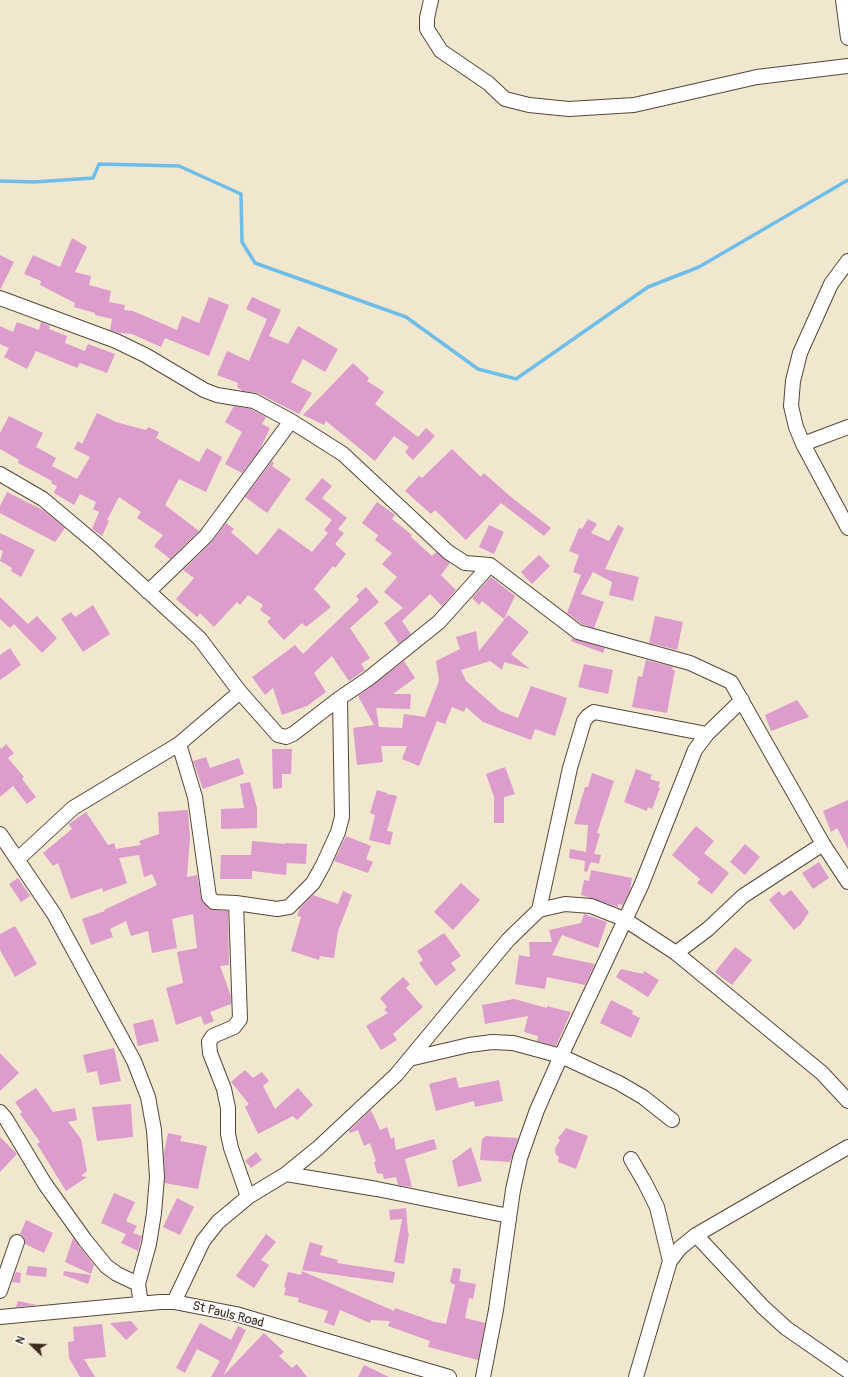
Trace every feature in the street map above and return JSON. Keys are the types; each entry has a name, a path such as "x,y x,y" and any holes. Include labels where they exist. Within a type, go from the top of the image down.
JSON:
{"street":[{"path":"431,0 426,18 427,29 441,51 488,83 505,99 529,105 569,109 634,105 757,77 848,66"},
{"path":"844,0 848,38"},
{"path":"848,261 831,284 800,353 793,381 791,406 796,427 803,444 848,528"},
{"path":"1,302 116,341 145,355 204,390 217,395 254,401 291,421 343,454 448,552 465,563 490,565 578,632 690,663 731,682 823,844 848,882"},
{"path":"148,592 206,536 291,421"},
{"path":"803,444 848,427"},
{"path":"0,474 43,500 100,547 200,639 240,692 278,735 286,737 293,734 340,698 368,679 439,622 490,565"},
{"path":"18,859 74,808 179,744 240,692"},
{"path":"179,744 195,797 209,897 214,902 277,909 289,907 313,883 338,832 342,817 340,698"},
{"path":"483,1377 496,1310 509,1216 520,1158 537,1110 624,919 641,886 695,750 708,734 742,700"},
{"path":"539,910 570,768 584,721 588,716 594,712 708,734"},
{"path":"0,834 54,914 134,1061 148,1097 154,1130 157,1176 154,1213 149,1244 138,1284 141,1304"},
{"path":"676,953 708,929 743,896 823,844"},
{"path":"236,904 240,1019 234,1027 213,1036 209,1042 210,1053 224,1089 228,1108 228,1134 231,1148 248,1196"},
{"path":"174,1302 203,1241 218,1222 248,1196 286,1174 364,1106 396,1075 508,940 539,910 565,904 591,906 624,919 676,953 822,1073 848,1101"},
{"path":"409,1060 469,1045 492,1042 513,1043 561,1056 625,1087 653,1104 672,1120"},
{"path":"0,1112 45,1184 85,1240 106,1266 117,1274 138,1284"},
{"path":"636,1377 670,1261 696,1235 848,1147"},
{"path":"631,1159 645,1182 657,1207 670,1261"},
{"path":"286,1174 377,1189 509,1216"},
{"path":"696,1235 763,1307 786,1328 848,1372"},
{"path":"0,1291 17,1242"},
{"name":"St Pauls Road","path":"0,1317 174,1302 236,1314 429,1374 449,1377"}],"building":[{"path":"72,238 87,247 75,272 91,276 89,285 111,291 109,302 125,305 124,310 133,311 177,330 182,316 199,323 209,297 229,305 209,356 165,338 161,347 132,334 110,330 112,319 95,315 95,313 74,307 75,303 40,285 41,281 24,274 33,255 60,267"},
{"path":"0,255 14,262 0,290"},
{"path":"252,297 281,310 269,336 288,344 298,326 338,349 325,372 303,359 291,382 312,393 299,414 258,393 243,391 237,387 238,383 217,375 227,351 249,361 267,319 246,309"},
{"path":"17,322 39,330 41,322 50,326 49,329 67,336 65,343 85,351 88,344 115,354 107,373 80,363 77,368 36,351 27,369 4,357 9,348 0,344 0,326 13,332"},
{"path":"353,363 369,378 367,381 384,392 375,404 418,437 426,428 435,436 413,460 405,452 409,447 394,436 375,461 326,421 324,425 303,415"},
{"path":"234,406 251,409 266,417 262,424 270,428 259,451 242,473 225,464 242,432 225,422"},
{"path":"97,413 116,422 146,430 148,427 159,432 156,438 199,462 207,448 222,457 206,492 179,479 165,505 199,531 170,559 154,546 163,535 137,518 141,512 119,497 107,520 109,521 102,536 92,529 99,512 93,509 96,502 80,494 74,505 54,493 57,486 51,483 52,481 18,463 19,460 0,449 0,433 9,416 43,433 36,447 56,458 52,466 77,479 90,457 74,449 78,441 82,444"},
{"path":"452,449 481,477 484,473 511,497 551,528 544,536 501,503 466,540 435,510 431,514 405,491 419,476 422,478"},
{"path":"272,461 274,463 272,466 291,479 267,513 245,497"},
{"path":"322,478 332,486 322,498 347,518 338,529 344,533 335,544 346,554 335,568 333,566 314,589 331,607 306,627 302,623 284,640 267,622 271,618 260,610 263,605 248,595 240,605 237,602 214,627 200,613 197,617 176,599 194,578 183,570 212,542 226,523 234,529 231,532 257,555 279,528 312,552 328,533 324,530 332,520 305,499"},
{"path":"7,492 43,510 65,528 55,542 0,513 0,506"},
{"path":"377,502 395,515 392,519 412,535 411,537 432,556 436,552 450,563 441,575 456,590 442,606 430,594 402,621 411,634 399,644 384,623 403,608 384,592 397,577 382,564 392,553 375,540 378,535 362,523"},
{"path":"588,519 597,524 591,533 609,541 618,525 624,528 605,569 639,577 633,601 609,595 612,582 593,572 581,594 604,602 594,628 582,624 567,613 581,575 573,572 579,555 569,551 579,528 582,529"},
{"path":"489,525 504,532 494,554 479,547"},
{"path":"0,533 35,550 21,577 11,571 12,568 0,561 3,551 0,550"},
{"path":"539,555 550,566 532,584 521,572"},
{"path":"491,577 515,596 504,619 482,601 479,605 472,598"},
{"path":"366,587 379,602 350,628 370,658 361,664 365,670 349,681 332,656 314,673 326,692 307,706 282,715 273,688 265,695 252,677 295,645 303,654 359,600 356,596"},
{"path":"0,597 28,624 37,616 57,638 42,653 14,624 10,628 0,619"},
{"path":"93,605 110,634 83,652 61,619 71,612 75,617"},
{"path":"508,615 529,632 511,654 530,669 504,662 502,670 490,661 461,670 466,681 500,711 518,718 531,686 567,698 555,736 535,729 531,740 483,722 466,707 464,712 452,707 445,724 437,721 419,766 402,759 407,746 381,746 383,762 357,765 353,728 374,725 358,696 404,661 415,678 393,694 411,694 410,709 376,708 379,727 402,728 404,714 425,717 439,681 436,661 460,649 456,637 476,631 479,651"},
{"path":"655,616 683,622 677,650 649,643"},
{"path":"572,638 605,648 603,653 571,641"},
{"path":"10,648 21,665 0,680 0,655"},
{"path":"646,660 673,667 672,670 675,670 667,713 632,707 638,676 642,677"},
{"path":"584,664 613,670 608,694 578,687"},
{"path":"797,700 809,717 771,731 765,715"},
{"path":"6,744 14,753 8,758 24,777 22,779 36,797 27,804 13,786 0,797 0,747 1,749"},
{"path":"272,749 292,749 291,774 282,774 282,788 273,789"},
{"path":"206,757 210,768 239,758 244,774 203,789 193,761"},
{"path":"505,767 515,794 504,797 504,823 494,823 494,797 486,774"},
{"path":"636,769 652,775 650,779 660,782 658,787 660,788 652,809 648,807 647,811 624,802"},
{"path":"592,773 614,781 597,833 600,834 594,854 601,855 599,864 591,862 587,872 584,871 585,861 569,858 570,849 586,852 588,825 574,824 585,787 588,787"},
{"path":"250,782 257,808 257,828 221,829 221,809 244,808 240,784"},
{"path":"377,790 387,793 387,796 388,794 397,796 387,831 393,832 390,845 369,840 375,815 370,813"},
{"path":"848,800 848,849 837,828 831,832 823,811"},
{"path":"188,810 190,838 187,877 197,875 201,898 208,908 228,911 229,965 220,966 231,996 231,1004 210,1012 214,1021 204,1025 201,1016 176,1025 166,988 183,983 177,952 197,948 193,914 172,919 177,948 152,953 148,931 131,936 126,921 110,929 113,937 91,945 82,919 105,911 104,910 157,885 152,874 144,877 139,855 119,858 127,883 103,892 102,888 71,899 58,863 53,866 43,853 72,829 69,824 86,812 108,845 114,843 116,849 141,845 139,841 159,834 158,812"},
{"path":"696,826 714,841 704,853 729,873 712,894 697,883 700,879 672,855"},
{"path":"346,836 371,846 366,859 373,862 368,873 334,861"},
{"path":"252,841 307,844 306,864 287,863 286,875 252,871 252,879 220,879 221,855 251,855"},
{"path":"745,844 760,857 745,875 730,862"},
{"path":"819,862 829,878 813,889 802,873"},
{"path":"591,870 632,878 630,890 623,905 618,904 618,907 581,895 584,880 589,881"},
{"path":"18,878 30,896 21,902 9,884"},
{"path":"461,883 480,900 453,930 434,912"},
{"path":"791,890 809,912 801,924 794,930 769,900 779,891 783,896"},
{"path":"343,891 352,895 338,931 334,958 320,956 319,960 291,951 301,917 297,916 300,908 313,895 338,904"},
{"path":"584,914 607,922 598,948 562,935 552,955 595,964 585,985 547,977 545,989 515,984 519,955 530,957 529,942 552,942 549,930 581,923"},
{"path":"15,926 37,964 15,977 0,950 0,934"},
{"path":"444,933 461,956 451,963 456,970 436,986 419,963 423,960 417,951"},
{"path":"735,947 752,960 732,985 715,972"},
{"path":"621,969 643,974 644,971 659,980 648,997 616,977"},
{"path":"403,977 410,984 406,988 423,1007 393,1034 397,1040 381,1050 366,1026 388,1013 384,1010 387,1007 380,998"},
{"path":"514,999 547,1008 547,1006 571,1012 556,1046 537,1041 538,1036 524,1032 528,1016 485,1024 482,1005"},
{"path":"611,1000 633,1011 632,1014 640,1018 631,1038 600,1023"},
{"path":"153,1019 159,1041 138,1046 133,1024"},
{"path":"114,1048 121,1081 100,1085 97,1071 87,1073 83,1055"},
{"path":"0,1053 19,1073 0,1091"},
{"path":"245,1070 253,1078 262,1072 269,1081 263,1086 275,1109 298,1088 313,1105 297,1120 293,1116 258,1134 245,1107 249,1104 231,1082"},
{"path":"456,1077 459,1088 499,1080 503,1101 475,1107 474,1101 436,1111 429,1084"},
{"path":"36,1088 53,1112 75,1108 77,1120 68,1122 81,1139 87,1171 81,1176 87,1177 66,1191 37,1144 40,1142 20,1114 22,1112 15,1102"},
{"path":"131,1104 133,1137 97,1141 92,1107"},
{"path":"371,1110 380,1130 387,1127 391,1139 394,1137 396,1150 434,1139 437,1149 405,1159 412,1187 398,1185 396,1177 384,1179 383,1174 377,1173 374,1162 376,1161 370,1143 364,1146 358,1130 350,1133 349,1131"},
{"path":"566,1128 588,1136 576,1169 558,1162 559,1157 556,1155 555,1149 560,1140 558,1138"},
{"path":"168,1133 182,1136 180,1141 207,1146 198,1189 165,1183 164,1153"},
{"path":"486,1136 518,1138 510,1162 480,1160 482,1139"},
{"path":"0,1137 17,1154 0,1172"},
{"path":"471,1147 482,1181 458,1187 452,1161"},
{"path":"256,1152 262,1160 251,1168 245,1161"},
{"path":"114,1193 135,1202 126,1221 137,1226 133,1233 142,1236 138,1251 121,1243 126,1234 101,1223"},
{"path":"177,1198 194,1207 180,1235 163,1227"},
{"path":"406,1208 409,1233 404,1264 394,1262 402,1219 390,1220 389,1210"},
{"path":"26,1220 53,1233 44,1253 25,1244 24,1237 20,1234"},
{"path":"266,1234 276,1242 261,1260 269,1265 254,1288 236,1276"},
{"path":"73,1238 94,1265 91,1274 65,1262"},
{"path":"310,1242 323,1246 320,1255 338,1260 337,1263 395,1272 393,1283 302,1270"},
{"path":"28,1266 47,1268 46,1277 26,1275"},
{"path":"453,1268 461,1269 459,1281 476,1284 473,1299 469,1298 465,1318 485,1323 478,1360 428,1347 430,1341 388,1326 390,1321 371,1320 370,1323 340,1310 334,1326 324,1322 328,1311 298,1302 299,1298 284,1295 286,1288 284,1287 288,1272 301,1275 302,1271 394,1311 395,1308 435,1322 446,1324 455,1285 450,1282"},
{"path":"64,1271 91,1275 88,1284 63,1275"},
{"path":"16,1272 21,1273 20,1283 12,1282"},
{"path":"18,1301 37,1305 16,1307"},
{"path":"131,1321 138,1329 126,1340 110,1323"},
{"path":"200,1323 231,1340 238,1326 246,1330 223,1376 264,1333 284,1352 279,1356 292,1368 297,1364 307,1377 211,1377 220,1361 197,1349 185,1373 176,1368"},
{"path":"102,1324 106,1357 84,1359 95,1377 80,1377 69,1358 68,1342 74,1341 73,1327"},
{"path":"364,1365 389,1377 358,1377"}],"waterway":[{"path":"0,181 34,182 93,178 99,164 179,166 241,194 242,242 255,263 406,317 478,369 516,379 648,287 699,267 848,180"}]}
